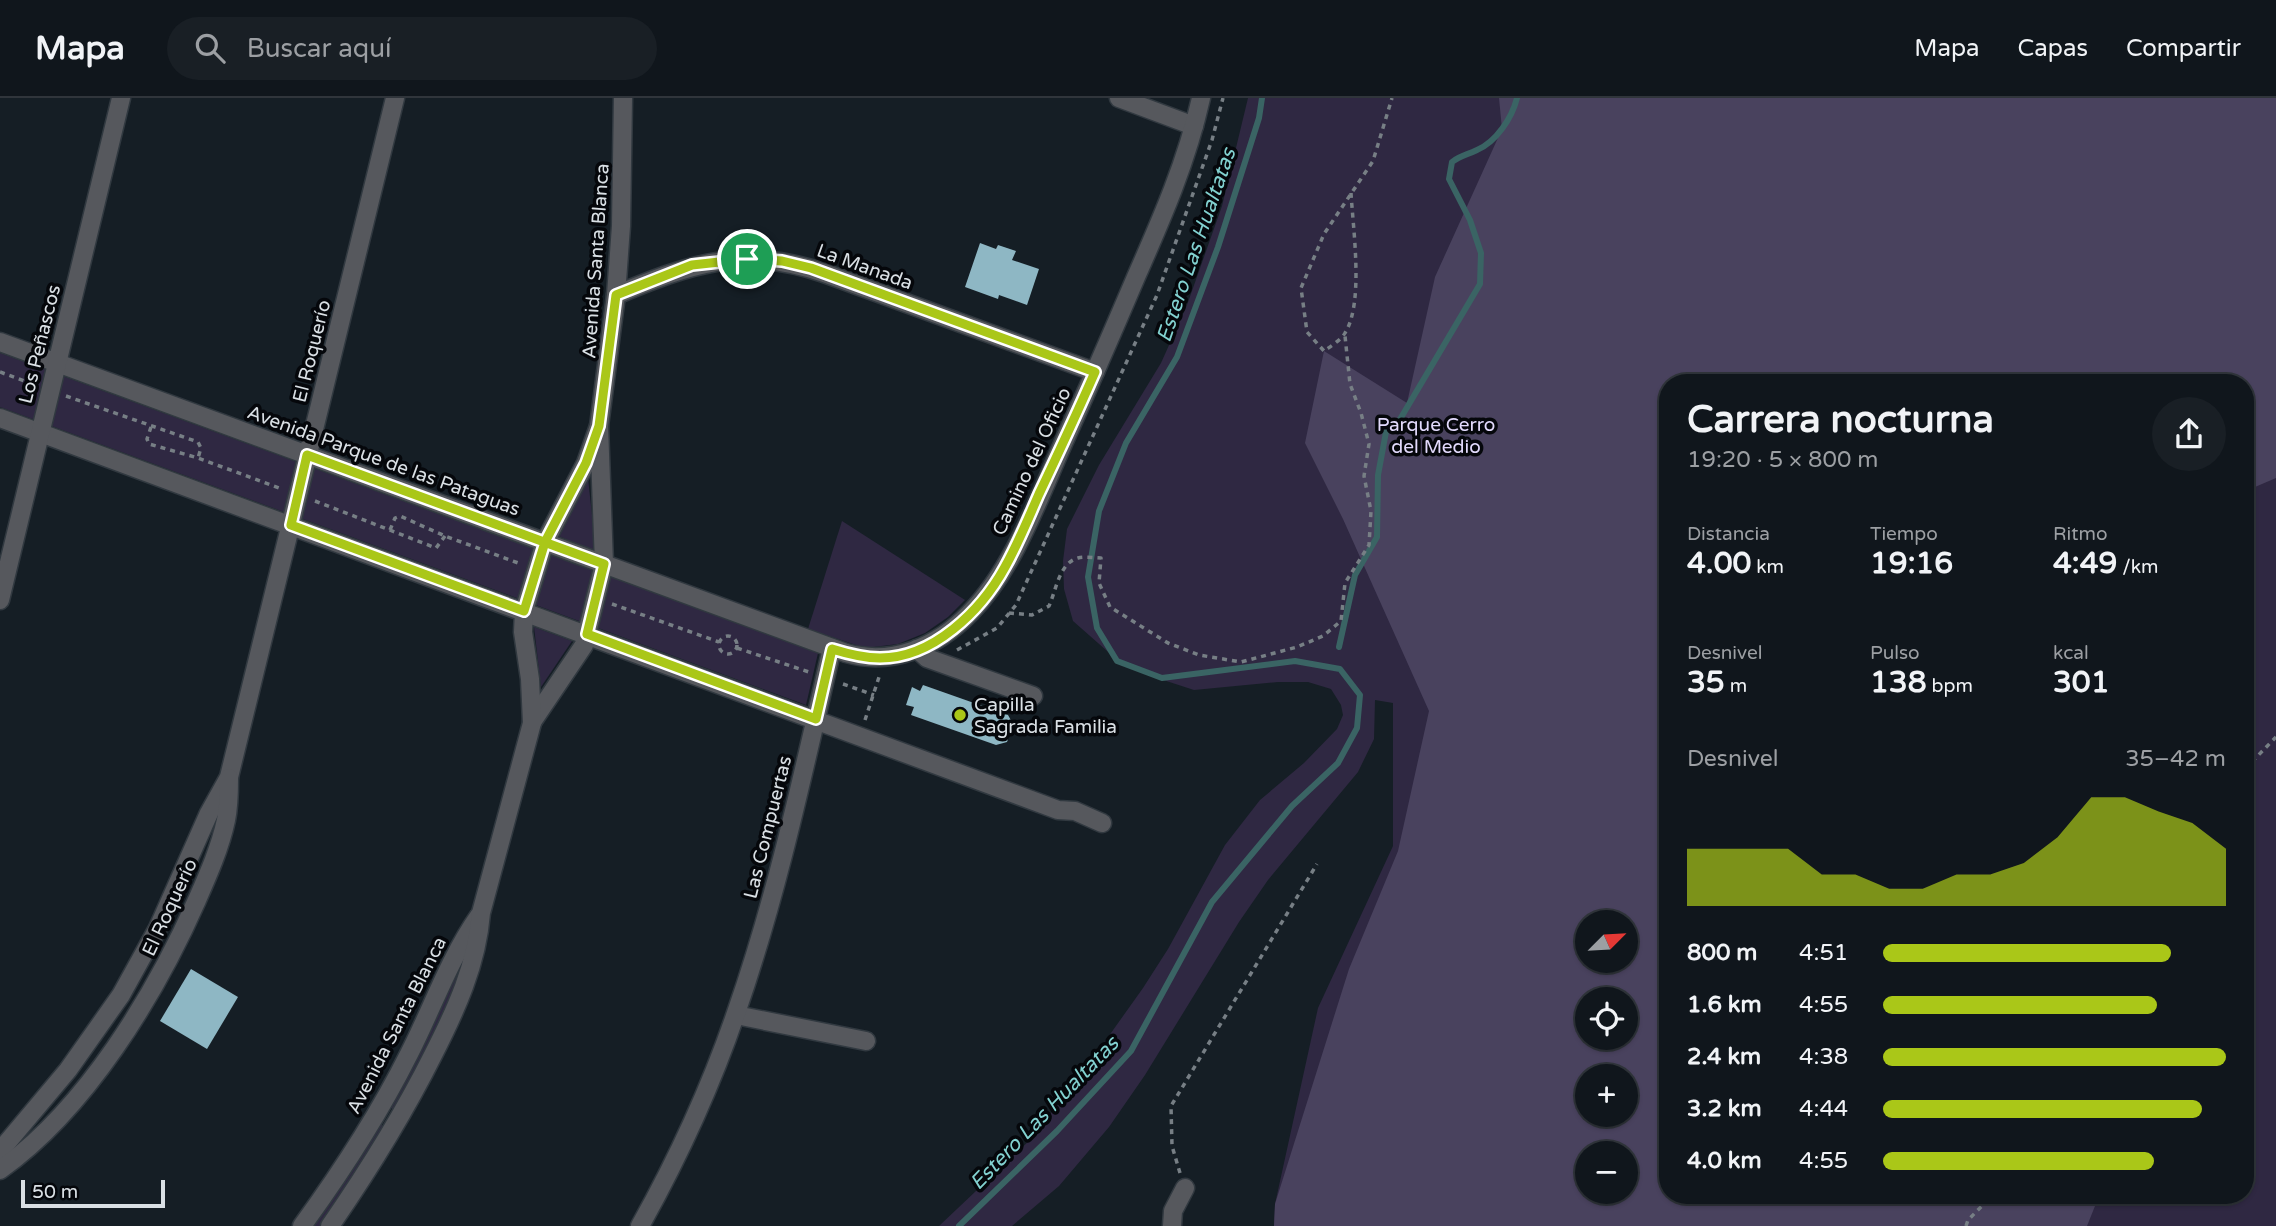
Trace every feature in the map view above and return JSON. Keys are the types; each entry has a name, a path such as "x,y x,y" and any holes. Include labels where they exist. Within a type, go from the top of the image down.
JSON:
{"street":[{"name":"Los Peñascos","path":"0,600 121,98"},
{"name":"El Roquerío","path":"0,1170 27,1150 65,1110 116,1045 174,949 207,877 226,820 229,777 395,98"},
{"name":"Avenida Santa Blanca","path":"532,723 578,653 587,634 604,564 599,426 616,295 623,185 623,98"},
{"path":"1119,98 1195,126"},
{"name":"Camino del Oficio","path":"832,649 855,656 883,659 917,649 955,627 983,600 995,584 1014,549 1095,372 1169,202 1195,126 1201,98"},
{"name":"La Manada","path":"616,295 670,272 710,262 747,259 782,261 824,273 1095,372"},
{"name":"Avenida Parque de las Pataguas","path":"0,342 832,649"},
{"path":"0,418 1058,810 1075,811 1102,823"},
{"name":"Avenida Santa Blanca","path":"330,1226 397,1122 441,1040 468,978 478,940 481,913 532,723 530,679 523,632 524,611 545,542 586,463 599,426"},
{"name":"Las Compuertas","path":"640,1226 690,1126 736,1015 763,929 832,649"},
{"path":"917,649 927,658 1033,696"},
{"name":"El Roquerío","path":"0,1151 68,1070 121,995 159,928 209,813 229,777"},
{"name":"Avenida Santa Blanca","path":"302,1226 378,1111 410,1052 452,959 481,913"},
{"path":"121,995 140,1008"},
{"path":"736,1015 866,1041"},
{"path":"378,1111 397,1122"},
{"path":"1172,1226 1173,1211 1185,1188"}],"path":[{"path":"1345,335 1324,351 1307,332 1301,288 1324,234 1373,160 1392,98"},
{"path":"1009,613 1032,615 1049,606 1060,575 1071,562 1079,558 1101,558 1098,583 1110,607 1168,643 1199,655 1241,662 1297,647 1323,636 1340,621 1345,583 1369,545 1371,511 1364,476 1369,444 1350,384 1345,335 1354,313 1356,267 1351,193"},
{"path":"0,372 198,442 201,448 198,458"},
{"path":"390,530 395,518 400,516 445,536 536,569"},
{"path":"596,598 719,642"},
{"path":"729,636 735,639 737,648 731,654 725,654 720,650 719,642 723,637 729,636"},
{"path":"737,648 874,695"},
{"path":"860,735 883,659"},
{"path":"2254,760 2276,737"},
{"path":"1185,1188 1172,1146 1171,1106 1317,864"},
{"path":"1966,1226 1968,1220 1984,1204"}],"green space":[{"name":"Parque Cerro del Medio","path":"1248,98 2276,98 2276,1226 1274,1226 1275,1204 1318,1008 1393,846 1393,703 1375,700 1374,739 1358,772 1268,880 1239,922 1145,1075 1109,1127 1059,1186 1012,1226 939,1226 1031,1139 1143,988 1168,949 1225,845 1260,800 1304,763 1337,729 1343,715 1341,705 1331,689 1308,682 1278,682 1194,690 1151,676 1115,658 1073,621 1064,589 1063,561 1067,529 1099,465 1161,363 1187,305 1222,206"},
{"name":"Parque Cerro del Medio","path":"1499,98 2276,98 2276,478 2254,490 2254,374 1659,374 1659,1204 2096,1204 2087,1226 1274,1226 1275,1204 1349,969 1398,851 1429,711 1343,519 1305,443 1324,351 1407,403 1435,277 1502,129"},
{"path":"0,353 818,653 806,705 0,407"},
{"path":"588,478 596,552 556,535"},
{"path":"842,521 965,600 948,617 925,633 898,644 865,648 808,629"},
{"path":"534,627 572,641 541,687"},
{"path":"463,960 465,964 439,1025 396,1109 392,1109 391,1106"},
{"path":"382,1124 383,1130 328,1216 320,1226 313,1226"}],"building":[{"path":"980,243 996,249 998,245 1016,251 1012,260 1039,269 1027,305 999,295 998,299 965,287"},
{"name":"Capilla Sagrada Familia","path":"923,685 1008,715 1013,724 1007,742 996,745 911,715 914,707 906,705 912,687 920,691"},
{"path":"191,969 238,997 207,1049 160,1021"}],"waterway":[{"name":"Estero Las Hualtatas","path":"959,1226 1057,1131 1131,1051 1212,902 1292,806 1338,763 1357,728 1360,695 1340,669 1295,661 1162,678 1117,661 1097,628 1088,577 1099,511 1126,443 1177,357 1218,247 1259,118 1262,98"},
{"path":"1339,647 1355,575 1377,537 1378,475 1386,432 1399,421 1480,284 1481,253 1470,220 1449,179 1452,162 1491,141 1507,121 1517,98"}],"place":[{"name":"Capilla Sagrada Familia","path":"960,715"}],"route":[{"path":"747,259 692,265 616,295 599,426 586,463 545,542 524,611 291,525 307,455 545,542 604,564 587,634 816,719 832,649 865,658 883,659 900,655 931,643 955,627 983,600 1014,549 1095,372 811,268 782,261 747,259"}]}
